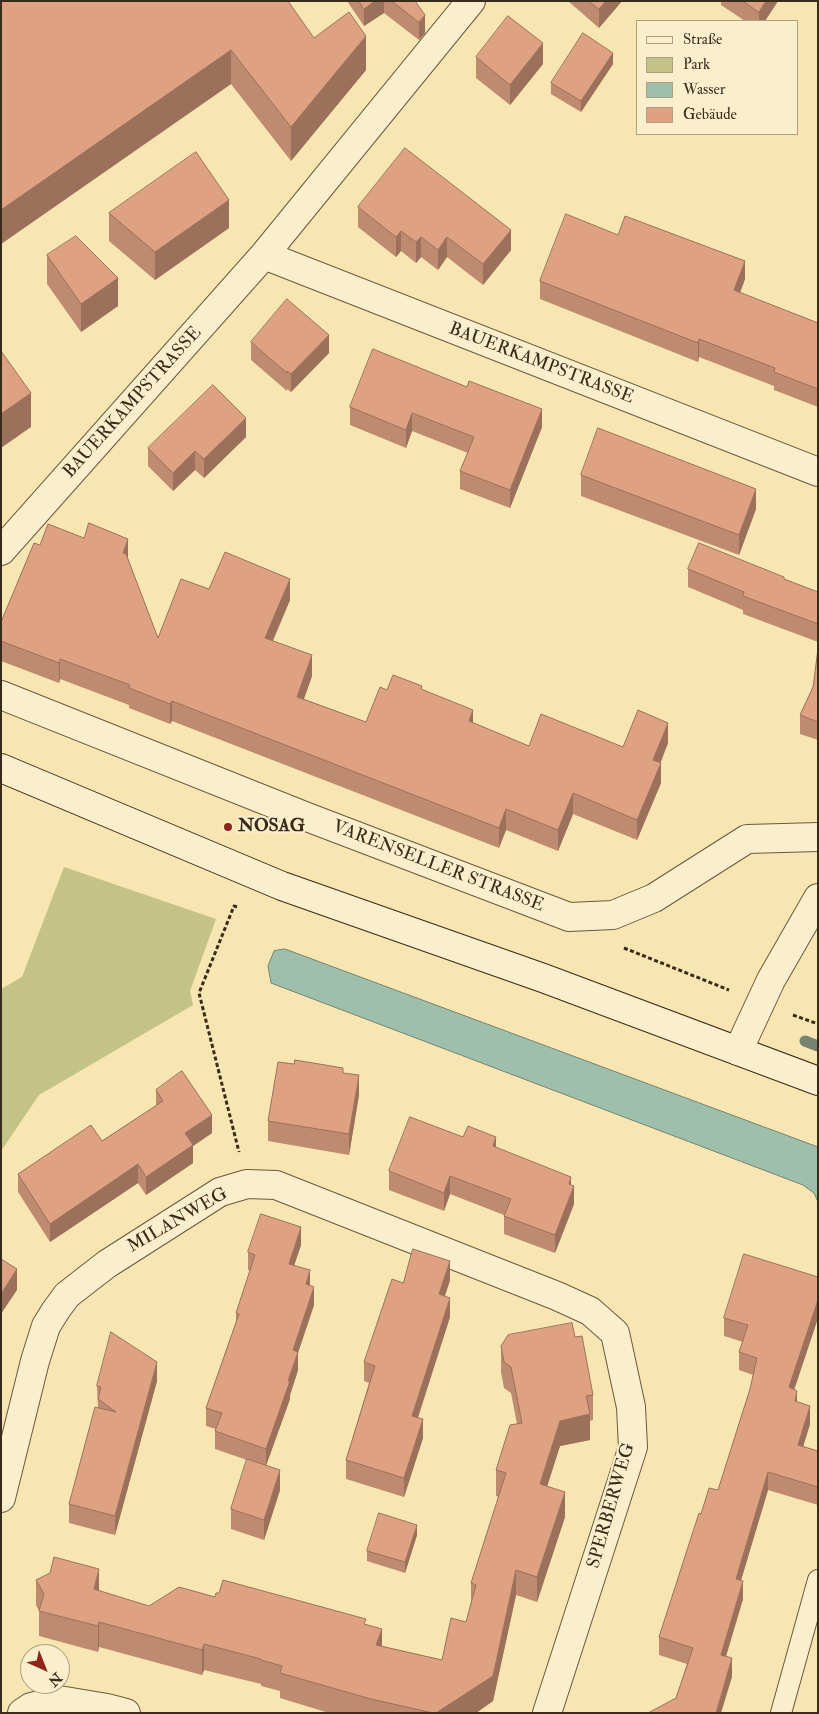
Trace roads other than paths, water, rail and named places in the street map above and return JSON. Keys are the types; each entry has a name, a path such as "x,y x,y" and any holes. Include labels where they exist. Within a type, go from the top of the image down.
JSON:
{"street":[{"name":"BAUERKAMPSTRASSE","path":"1,551 264,255 467,3"},
{"name":"BAUERKAMPSTRASSE","path":"264,255 818,472"},
{"name":"VARENSELLER STRASSE","path":"1,695 307,817 569,917 613,915 654,898 747,839 818,837"},
{"path":"1,768 282,886 544,978 818,1081"},
{"path":"738,1051 771,980 818,898"},
{"name":"MILANWEG","path":"1,1498 35,1361 46,1326 56,1310 67,1295 107,1264 220,1192 247,1184 276,1185 557,1296"},
{"name":"SPERBERWEG","path":"547,1713 633,1446 631,1407 614,1333 590,1311 557,1296"},
{"path":"22,1713 31,1707 59,1700 126,1713"}],"lane":[{"path":"781,1713 818,1580"}],"water":[{"path":"285,949 818,1147 818,1202 814,1193 803,1185 271,983 268,966 274,951"}],"waterway":[{"path":"805,1041 818,1046"}],"place":[{"name":"NOSAG","path":"228,827"}]}
